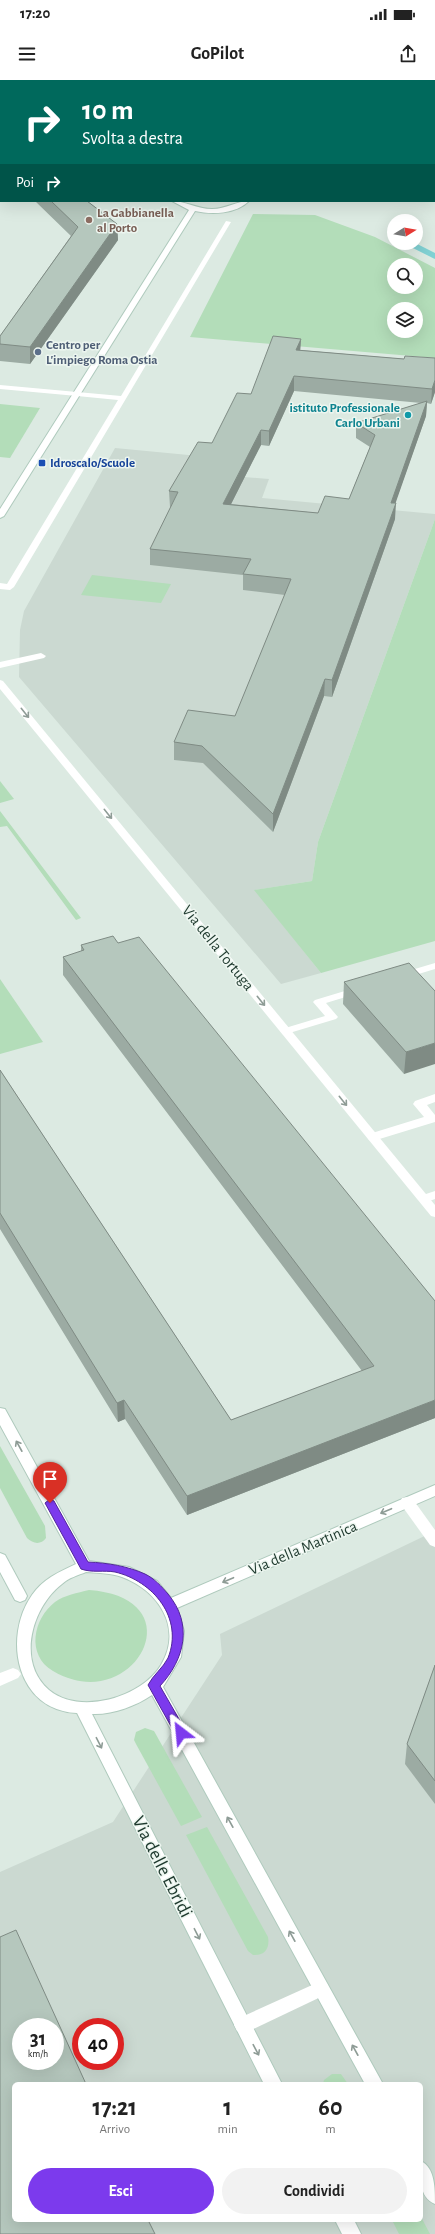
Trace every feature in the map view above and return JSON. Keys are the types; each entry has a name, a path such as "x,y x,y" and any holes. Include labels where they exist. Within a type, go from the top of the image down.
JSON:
{"street":[{"path":"177,202 193,209 225,209 237,206 244,202"},
{"path":"0,516 193,209"},
{"path":"0,586 10,587 228,222"},
{"path":"0,387 123,398"},
{"path":"0,665 41,656"},
{"name":"Via della Tortuga","path":"0,683 373,1138 429,1197 435,1213"},
{"path":"391,979 435,966"},
{"path":"286,1031 332,1017 319,1002 370,986"},
{"path":"373,1138 432,1119 419,1104 435,1098"},
{"path":"0,1413 85,1566"},
{"name":"Via della Martinica","path":"170,1605 435,1490"},
{"path":"407,1502 435,1541"},
{"path":"0,1559 15,1602 33,1584 48,1576 85,1566 115,1568 141,1577 153,1585 170,1605 176,1618 178,1632 177,1646 169,1666 154,1685 139,1696 102,1708 82,1709 61,1706 42,1699 25,1688 6,1672"},
{"path":"154,1685 373,2082"},
{"name":"Via delle Ebridi","path":"82,1709 272,2082"},
{"path":"243,2026 321,1989"},
{"path":"423,2174 435,2195"},
{"path":"345,2222 352,2234"}],"shaded area":[{"path":"115,448 199,456 244,477 269,479 262,498 435,514 435,519 318,842 312,881 255,890 321,973 281,984 19,677 20,630 24,611"},
{"path":"435,1531 435,2234 0,2234 0,1872 113,1822 222,1655 220,1634"}],"green space":[{"path":"253,214 315,215 375,237 387,243 387,250 400,250 416,258 387,258 387,294 423,294 423,262 435,268 435,358 190,337"},
{"path":"0,404 40,408 10,458 0,457"},
{"path":"435,519 435,941 321,973 254,890 312,881 318,842"},
{"path":"92,575 171,584 161,603 81,595"},
{"path":"0,781 14,799 0,803"},
{"path":"0,811 81,918 76,920 7,826 0,827"},
{"path":"0,979 43,1042 0,1054"},
{"path":"0,1446 45,1526 46,1538 42,1542 37,1543 27,1538 0,1488"},
{"path":"89,1590 122,1598 141,1613 147,1632 142,1651 129,1668 108,1679 82,1681 53,1671 44,1664 36,1647 36,1637 38,1627 47,1609 55,1602 67,1596"},
{"path":"145,1728 154,1731 202,1817 181,1826 134,1740 136,1732"},
{"path":"207,1827 268,1937 268,1945 264,1953 253,1955 248,1951 186,1835"},
{"path":"332,2074 341,2074 347,2082 324,2082"},
{"path":"423,2221 430,2234 399,2234 393,2222 423,2222"}],"building":[{"path":"52,202 88,202 117,224 30,347 0,344 0,336 78,227"},
{"path":"273,336 301,339 296,350 404,359 405,356 435,358 435,380 432,389 294,376 269,431 261,430 223,504 318,513 325,496 349,499 375,435 356,423 427,401 391,503 396,503 332,680 325,679 273,814 202,746 174,742 188,710 235,716 291,579 243,574 251,559 150,549 178,492 169,491 198,442 212,443 237,393 251,394"},
{"path":"113,936 118,943 139,937 435,1301 435,1400 187,1496 124,1400 117,1403 0,1213 0,1070 231,1420 374,1366 63,957 84,950 81,945"},
{"path":"409,963 435,991 435,1043 406,1052 344,982"},
{"path":"435,1665 435,1781 407,1744"},
{"path":"16,1930 56,2018 12,2018 12,2070 64,2070 64,2036 72,2053 72,2070 80,2070 85,2082 12,2082 12,2222 149,2222 155,2234 0,2234 0,1937"}],"waterway":[{"path":"423,250 435,256"}],"place":[{"name":"La Gabbianella al Porto","path":"89,220"},
{"name":"Centro per L'impiego Roma Ostia","path":"38,352"},
{"name":"istituto Professionale Carlo Urbani","path":"408,415"},
{"name":"Idroscalo/Scuole","path":"42,463"}],"route":[{"path":"50,1503 85,1566 115,1568 141,1577 163,1594 170,1605 176,1618 178,1632 177,1646 173,1660 165,1673 154,1685 181,1733"}]}
